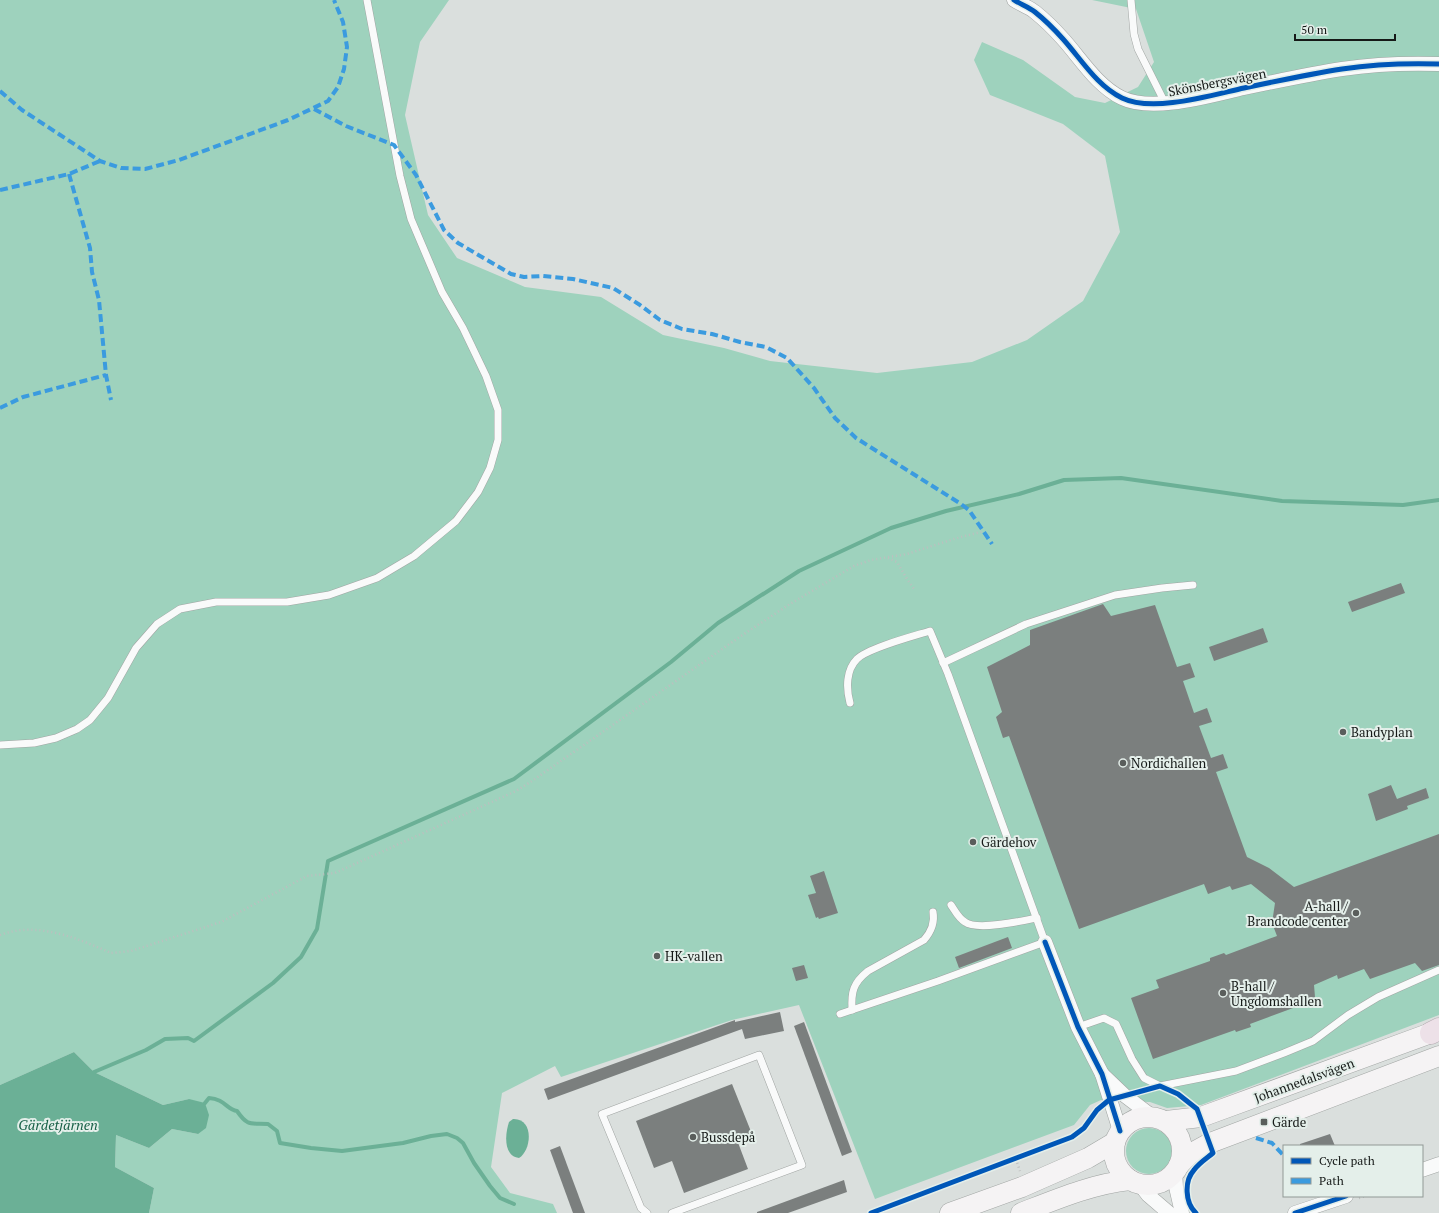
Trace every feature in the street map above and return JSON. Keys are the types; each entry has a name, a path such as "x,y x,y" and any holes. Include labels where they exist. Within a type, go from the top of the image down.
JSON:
{"main road":[{"name":"Johannedalsvägen","path":"1159,1119 1201,1117 1436,1030"},
{"name":"Johannedalsvägen","path":"1177,1168 1190,1154 1210,1143 1439,1056"},
{"path":"950,1213 1029,1184 1088,1158 1117,1137 1128,1123 1140,1118 1159,1119 1177,1132 1180,1138 1182,1153 1177,1168 1168,1178 1159,1183 1150,1185 1134,1182 1113,1182 1088,1188 1021,1213"},
{"path":"1117,1137 1114,1152 1117,1165 1125,1176 1134,1182"}],"street":[{"name":"Skönsbergsvägen","path":"1014,0 1034,11 1063,38 1090,71 1109,91 1124,99 1142,103 1165,103 1191,100 1291,78 1342,69 1384,64 1439,64"},
{"path":"1045,942 1078,1026 1102,1074 1117,1137"},
{"path":"1102,1074 1124,1095 1159,1119"},
{"path":"1423,1170 1439,1164"},
{"path":"1177,1168 1176,1187 1182,1213"},
{"path":"1134,1182 1169,1213"},
{"path":"1295,1213 1343,1197"}],"lane":[{"path":"0,745 34,743 56,738 77,729 90,720 108,698 136,648 157,624 180,609 216,602 287,602 329,595 377,578 414,556 456,521 478,492 490,468 498,440 498,410 486,376 463,328 442,292 411,219 400,176 367,0"},
{"path":"1131,0 1134,34 1138,49 1165,103"},
{"path":"943,663 1026,624 1115,594 1193,585"},
{"path":"840,1014 938,981 1045,942 930,631 876,649 858,658 850,670 847,682 850,703"},
{"path":"951,905 965,923 973,925 1011,923 1037,918"},
{"path":"852,1010 852,995 855,984 861,976 924,940 929,935 931,929 934,919 933,912"},
{"path":"1078,1026 1104,1018 1116,1024 1132,1059 1144,1078 1160,1086 1236,1071 1313,1041 1348,1015 1378,997 1439,970"},
{"path":"642,1211 602,1114 759,1055 802,1165 672,1213"}],"path":[{"path":"0,935 10,931 30,929 44,930 62,934 111,953 131,951 221,922 307,876 335,873 479,808 532,781 738,638 790,604 854,566 881,557 907,554 937,544 984,532"},
{"path":"881,557 891,558 898,562 907,579 914,588"},
{"path":"1008,1161 1023,1156"},
{"path":"1016,1159 1020,1172"}],"shaded area":[{"path":"0,0 449,0 420,42 405,115 428,215 457,258 525,287 601,297 663,335 724,348 770,361 877,373 972,362 1027,340 1083,301 1120,232 1105,156 1063,124 990,95 974,60 982,42 1023,60 1075,97 1105,103 1138,87 1154,62 1136,9 1092,0 1439,0 1439,1015 1201,1105 1167,1108 1150,1102 1101,1100 1090,1105 1074,1125 875,1199 799,1005 732,1020 561,1077 555,1066 502,1093 491,1167 510,1193 553,1204 557,1213 149,1213 154,1188 115,1167 116,1135 149,1148 172,1129 198,1134 189,1099 163,1105 94,1072 74,1052 0,1085"},
{"path":"1154,1128 1158,1129 1168,1138 1171,1142 1171,1160 1162,1170 1154,1174 1144,1174 1136,1170 1127,1160 1126,1146 1130,1138 1140,1129"}],"water":[{"name":"Gärdetjärnen","path":"74,1052 94,1072 163,1105 189,1099 205,1103 209,1115 206,1128 198,1134 172,1129 149,1148 116,1135 115,1167 154,1188 149,1213 0,1213 0,1085"},
{"path":"513,1119 520,1120 525,1124 529,1135 526,1148 519,1158 510,1153 506,1144 509,1122"}],"building":[{"path":"1401,583 1405,593 1352,612 1348,602"},
{"name":"Nordichallen","path":"1103,604 1111,616 1155,605 1177,667 1190,663 1195,677 1183,681 1194,713 1207,708 1212,722 1199,726 1211,758 1223,754 1228,768 1216,772 1247,857 1269,868 1294,887 1439,834 1439,965 1422,971 1415,963 1370,979 1364,969 1338,979 1337,975 1314,985 1315,997 1303,1002 1304,1004 1250,1024 1251,1027 1236,1032 1235,1030 1153,1059 1131,998 1159,988 1156,980 1210,961 1210,958 1224,953 1226,955 1277,936 1272,923 1275,903 1251,884 1232,890 1230,886 1208,894 1204,884 1079,929 1009,736 1003,738 996,717 1002,712 987,667 1030,645 1030,630"},
{"path":"1263,628 1268,642 1214,661 1209,647"},
{"path":"1391,785 1397,799 1426,788 1429,798 1407,806 1408,809 1376,821 1368,794"},
{"path":"824,871 838,913 819,919 818,917 816,918 808,895 816,893 810,876"},
{"path":"1008,937 1012,948 959,968 955,957"},
{"path":"804,965 808,978 796,981 792,968"},
{"path":"780,1012 784,1031 745,1039 742,1029 548,1100 544,1089 735,1020 735,1022"},
{"path":"804,1022 852,1152 842,1156 794,1026"},
{"name":"Bussdepå","path":"732,1084 752,1134 737,1140 748,1169 684,1193 672,1161 654,1168 636,1121"},
{"path":"1330,1134 1335,1145 1300,1145"},
{"path":"560,1146 585,1213 573,1213 550,1150"},
{"path":"844,1180 847,1192 788,1213 757,1213 757,1212"}],"waterway":[{"path":"94,1072 146,1050 165,1039 188,1038 194,1041 273,983 301,957 317,929 328,861 514,779 671,662 718,623 799,571 891,528 946,511 1019,494 1064,480 1121,478 1282,501 1403,505 1439,500"},
{"path":"205,1103 209,1098 219,1100 231,1109 237,1111 247,1122 254,1124 268,1124 277,1131 280,1143 311,1148 342,1151 403,1143 431,1136 447,1134 457,1138 463,1143 474,1163 500,1198 514,1204"}],"marked path":[{"path":"0,91 22,110 100,161 121,168 145,169 179,160 288,120 328,101 338,87 344,69 347,47 343,22 334,0"},
{"path":"314,109 346,126 394,145 416,175 444,230 458,243 511,274 524,277 543,276 573,279 613,288 660,320 682,329 712,334 740,342 766,347 787,358 814,388 835,418 856,438 969,510 992,544"},
{"path":"0,190 69,174 100,161"},
{"path":"69,174 90,248 92,272 99,300 106,375 111,400"},
{"path":"0,408 23,397 106,375"},
{"path":"1256,1138 1272,1143 1283,1155"}],"cycle path":[{"path":"1014,0 1033,10 1046,22 1105,87 1122,98 1135,102 1150,104 1183,101 1354,67 1390,64 1439,64"},
{"path":"1045,942 1078,1027 1102,1074 1120,1131"},
{"path":"871,1213 1072,1137 1084,1128 1097,1110 1109,1100 1160,1086 1178,1094 1197,1109 1213,1153 1196,1167 1187,1186 1188,1198 1192,1209 1196,1213"},
{"path":"1295,1213 1343,1197"}],"place":[{"name":"Bandyplan","path":"1343,732"},
{"name":"Nordichallen","path":"1123,763"},
{"name":"Gärdehov","path":"973,842"},
{"name":"A-hall / Brandcode center","path":"1356,913"},
{"name":"HK-vallen","path":"657,956"},
{"name":"B-hall / Ungdomshallen","path":"1223,993"},
{"name":"Gärde","path":"1264,1122"},
{"name":"Bussdepå","path":"693,1137"}]}
